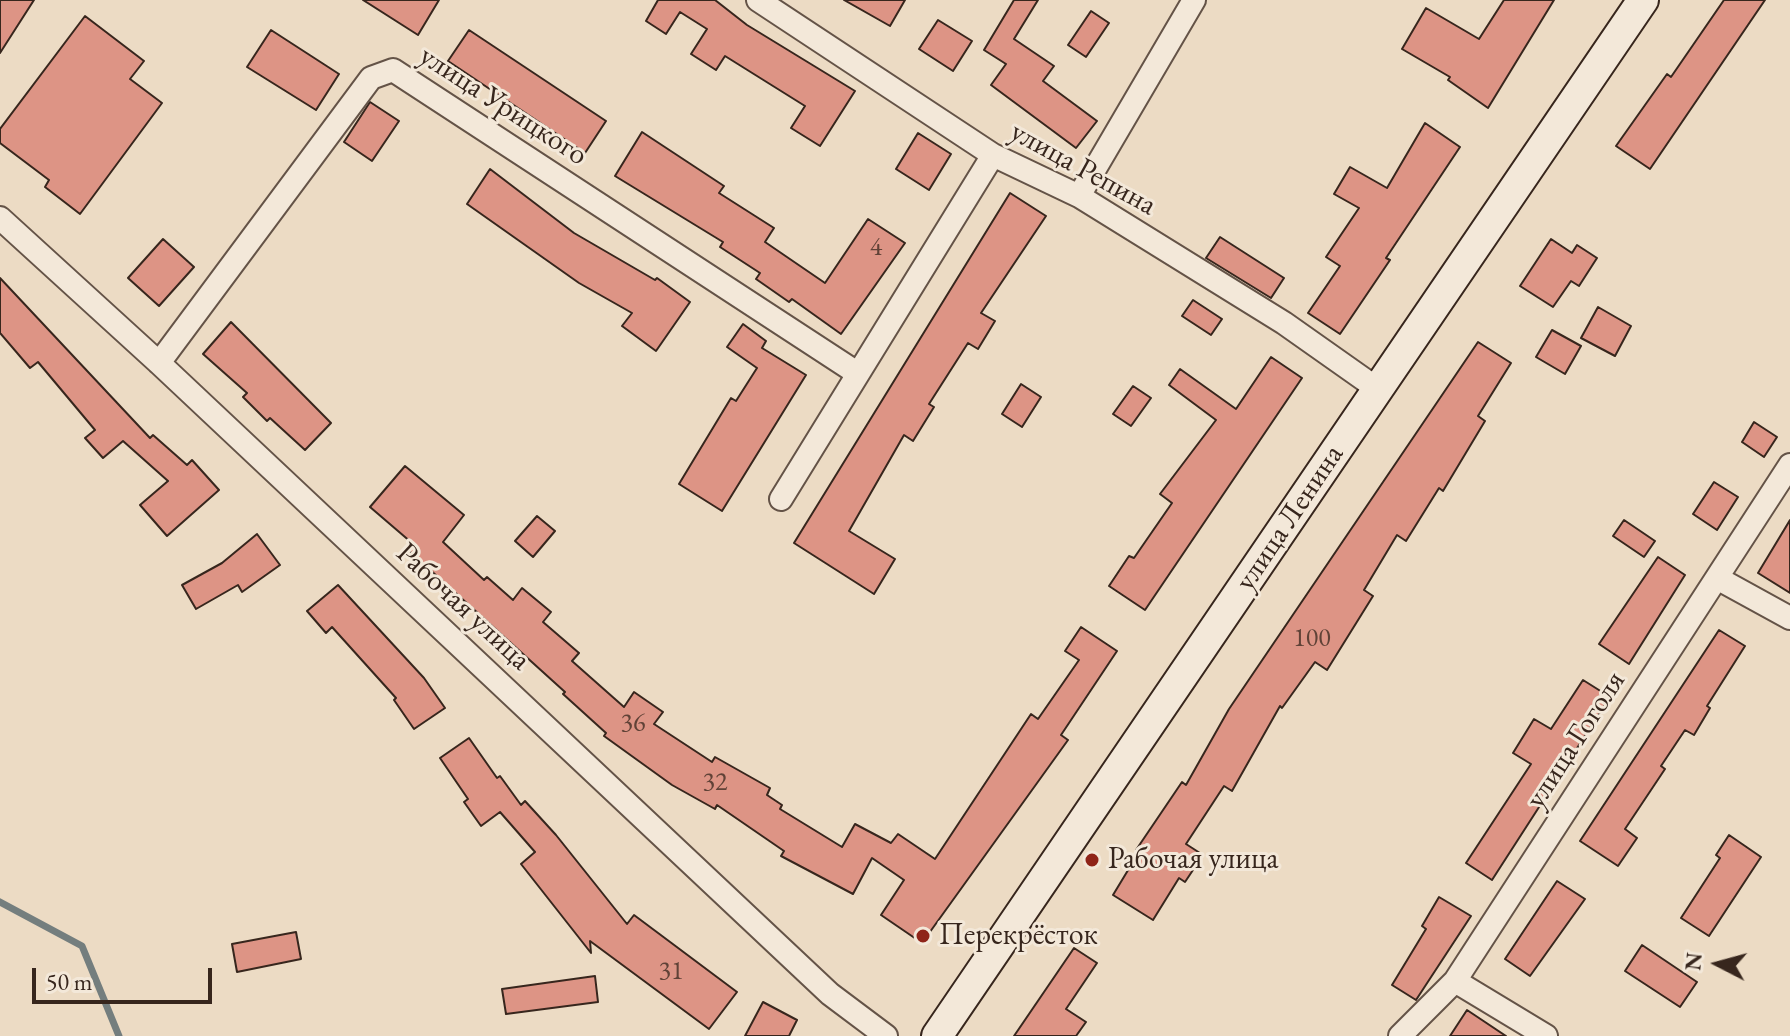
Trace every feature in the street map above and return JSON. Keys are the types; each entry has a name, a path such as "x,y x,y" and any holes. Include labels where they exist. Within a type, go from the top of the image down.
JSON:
{"street":[{"name":"улица Репина","path":"758,0 993,155 1079,196 1284,323 1379,390"},
{"path":"1079,196 1194,0"},
{"name":"улица Ленина","path":"937,1036 1643,0"},
{"name":"улица Урицкого","path":"159,363 371,78 393,70 857,373"},
{"path":"781,499 993,155"},
{"name":"Рабочая улица","path":"0,218 159,363 830,994 886,1036"},
{"name":"улица Гоголя","path":"1400,1036 1455,981 1790,465"},
{"path":"1717,578 1790,618"},
{"path":"1455,981 1546,1036"}],"building":[{"path":"0,0 34,0 0,53"},
{"path":"363,0 439,0 418,35"},
{"path":"658,0 715,0 747,25 855,91 820,146 791,128 805,106 725,56 716,70 691,54 707,29 680,12 666,34 646,21"},
{"path":"844,0 905,0 890,26"},
{"path":"1014,0 1038,0 1014,39 1054,66 1043,81 1097,121 1076,148 991,85 1006,64 984,50"},
{"path":"1504,0 1554,0 1488,108 1448,80 1450,77 1402,49 1426,8 1479,39"},
{"path":"1724,0 1765,0 1650,169 1616,146 1667,74 1671,77"},
{"path":"1091,11 1109,23 1086,57 1068,45"},
{"path":"85,16 144,61 130,79 162,103 80,214 45,187 49,180 0,143 0,129"},
{"path":"938,20 972,41 953,71 919,49"},
{"path":"271,30 339,74 316,110 247,67"},
{"path":"469,30 606,121 585,153 448,61"},
{"path":"370,102 399,121 372,161 344,142"},
{"path":"1425,123 1460,147 1340,334 1308,313 1340,266 1326,257 1359,208 1334,194 1350,167 1387,188"},
{"path":"642,132 724,186 719,193 774,228 765,242 825,283 868,219 905,243 841,334 792,299 789,302 756,279 760,273 720,247 723,242 615,176"},
{"path":"918,133 951,154 929,190 896,169"},
{"path":"490,169 574,233 655,280 657,278 690,302 656,351 622,326 632,313 579,283 467,204"},
{"path":"1010,193 1046,216 981,313 995,321 978,349 968,343 929,404 934,407 913,441 904,435 849,531 895,559 874,594 794,543"},
{"path":"1220,237 1284,278 1271,298 1206,258"},
{"path":"163,239 194,267 159,306 128,278"},
{"path":"1551,239 1572,253 1577,245 1597,258 1579,286 1571,281 1553,307 1520,286"},
{"path":"0,278 150,438 153,435 187,465 192,460 219,490 167,536 140,505 168,481 123,441 103,458 85,438 95,430 38,362 30,368 0,333"},
{"path":"1193,300 1222,319 1211,335 1182,316"},
{"path":"1598,307 1631,326 1615,356 1581,338"},
{"path":"231,322 331,423 305,450 270,418 267,421 243,397 247,393 203,354"},
{"path":"743,324 766,341 762,348 806,375 722,511 679,484 731,398 736,401 757,368 727,347"},
{"path":"1552,330 1581,346 1565,374 1536,357"},
{"path":"1478,342 1511,363 1478,416 1485,421 1443,491 1439,488 1406,541 1397,535 1364,590 1373,596 1327,670 1315,662 1282,708 1280,706 1232,791 1224,786 1186,844 1203,855 1185,882 1179,878 1153,920 1113,895 1139,852 1136,850 1182,782 1186,785 1229,709"},
{"path":"1271,357 1302,378 1145,610 1109,586 1129,556 1134,558 1172,503 1160,494 1216,420 1169,385 1180,369 1236,409"},
{"path":"1021,384 1041,397 1022,427 1002,414"},
{"path":"1133,386 1151,398 1131,426 1113,414"},
{"path":"1754,422 1777,437 1764,457 1742,442"},
{"path":"405,466 464,515 443,542 484,580 487,577 513,600 522,588 551,612 543,622 579,653 572,661 624,707 634,692 663,712 654,724 712,762 715,757 770,788 767,795 782,805 780,809 842,847 855,824 891,843 898,834 935,859 1031,714 1038,719 1079,660 1065,651 1081,627 1117,651 1061,735 1068,740 922,943 881,915 904,880 872,858 853,894 781,856 784,851 717,805 715,809 672,785 604,736 606,733 563,694 565,692 407,549 412,543 370,507"},
{"path":"1714,482 1738,497 1717,530 1693,514"},
{"path":"537,516 555,531 533,557 515,541"},
{"path":"1624,520 1655,541 1644,557 1613,536"},
{"path":"1790,520 1790,593 1758,573"},
{"path":"257,534 280,565 242,592 238,585 196,609 182,585 222,563"},
{"path":"1658,557 1685,575 1629,664 1599,644"},
{"path":"338,585 424,678 445,708 414,729 394,700 396,698 332,627 326,633 307,611"},
{"path":"1719,630 1745,646 1707,706 1710,708 1694,735 1685,730 1661,766 1665,769 1625,829 1637,838 1618,866 1580,841"},
{"path":"1583,680 1610,697 1492,880 1466,863 1531,764 1513,753 1534,719 1551,729"},
{"path":"469,738 497,778 500,776 521,805 525,801 556,835 627,924 634,915 737,992 709,1029 590,941 591,953 521,864 535,852 500,812 481,826 464,802 468,799 440,758"},
{"path":"1729,835 1761,857 1709,936 1681,918 1720,858 1716,855"},
{"path":"1557,881 1585,899 1530,976 1505,959"},
{"path":"1439,897 1471,916 1416,1000 1392,985 1426,929 1422,926"},
{"path":"296,932 301,959 237,972 232,944"},
{"path":"1642,945 1697,982 1680,1007 1625,971"},
{"path":"1074,948 1097,963 1066,1009 1086,1022 1076,1036 1014,1036"},
{"path":"595,976 598,1002 506,1014 502,989"},
{"path":"763,1002 797,1020 789,1036 745,1036"},
{"path":"1467,1010 1506,1036 1450,1036"}],"waterway":[{"path":"0,902 82,946 119,1036"}],"place":[{"name":"Рабочая улица","path":"1092,860"},
{"name":"Перекрёсток","path":"923,936"}]}
